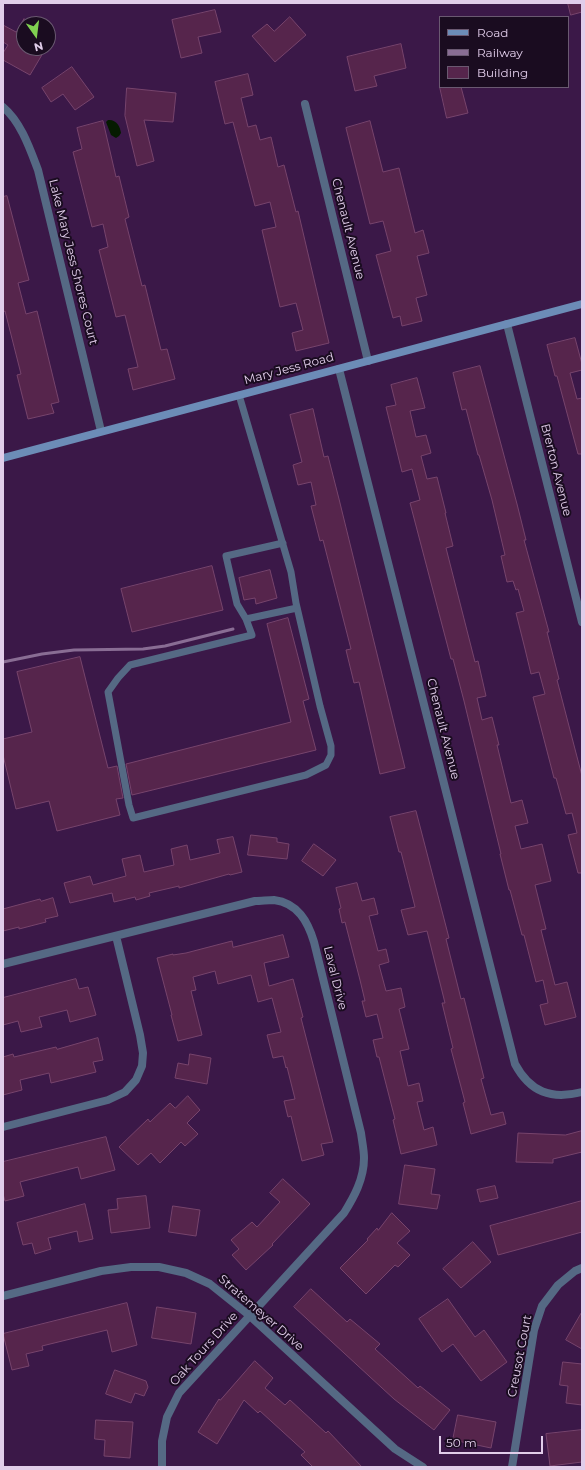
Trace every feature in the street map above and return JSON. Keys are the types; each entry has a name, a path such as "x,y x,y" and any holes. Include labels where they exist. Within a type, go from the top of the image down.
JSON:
{"street":[{"name":"Chenault Avenue","path":"305,104 368,361"},
{"name":"Lake Mary Jess Shores Court","path":"3,107 9,112 29,144 38,170 101,431"},
{"name":"Mary Jess Road","path":"3,458 582,304"},
{"name":"Brerton Avenue","path":"507,324 582,622"},
{"name":"Chenault Avenue","path":"339,369 515,1064 522,1076 535,1089 553,1094 569,1095 582,1092"},
{"name":"Laval Drive","path":"3,964 255,901 276,900 290,905 300,913 309,926 314,942 361,1133 364,1159 361,1177 354,1196 344,1213 250,1316"},
{"path":"3,1127 108,1100 125,1092 136,1080 142,1066 143,1053 116,936"},
{"name":"Stratemeyer Drive","path":"3,1296 102,1271 131,1267 160,1268 186,1273 210,1284 250,1316 390,1444 423,1467"},
{"name":"Creusot Court","path":"512,1467 534,1330 542,1306 558,1285 575,1271 582,1268"},
{"name":"Oak Tours Drive","path":"162,1467 162,1441 167,1417 179,1393 250,1316"}],"lane":[{"path":"240,395 283,543 291,572 297,608 331,746 331,755 326,765 306,775 134,818 129,805 108,692 130,665 252,635 246,619 237,604 226,556 283,543"},
{"path":"246,619 297,608"}],"shaded area":[{"path":"108,120 115,122 120,128 121,133 116,138 111,135 106,122"}],"building":[{"path":"568,3 582,3 582,12 571,15"},
{"path":"215,10 221,32 198,37 202,53 181,58 172,20"},
{"path":"290,17 306,35 275,62 252,36 267,24 274,31"},
{"path":"3,25 16,32 16,56 41,56 30,75 3,60 3,53 8,45 3,42"},
{"path":"401,44 406,68 374,76 377,86 355,91 347,57"},
{"path":"72,67 94,97 75,110 63,94 51,102 42,88"},
{"path":"248,74 253,95 241,98 248,127 256,125 260,140 271,137 278,167 284,165 296,212 298,211 329,343 296,351 292,333 303,330 296,303 280,307 262,230 276,227 270,202 255,206 233,122 225,124 215,82"},
{"path":"127,88 176,93 173,122 144,120 154,161 137,166 125,116"},
{"path":"440,88 461,88 468,113 447,118"},
{"path":"103,121 116,177 119,176 129,217 125,219 142,286 145,285 161,350 167,349 175,379 133,390 128,369 138,367 125,315 116,317 99,250 108,247 103,224 92,227 73,152 82,149 77,128"},
{"path":"370,121 383,172 399,168 415,233 423,230 429,253 417,256 427,295 416,298 422,321 402,326 400,316 393,318 376,255 391,251 383,221 370,224 346,128"},
{"path":"7,196 29,280 18,283 26,314 37,311 59,402 51,404 54,413 28,419 17,375 21,374 5,311 3,312 3,197"},
{"path":"575,338 582,364 582,370 570,373 577,399 582,398 582,454 578,454 547,345"},
{"path":"480,366 549,632 547,632 559,679 557,680 582,776 582,873 578,873 568,835 577,833 572,813 566,814 556,778 554,778 533,697 545,694 539,672 531,674 516,613 524,611 518,589 516,590 513,581 507,582 501,556 505,555 492,500 466,409 462,410 453,373"},
{"path":"417,378 425,408 410,411 416,437 426,435 431,453 421,456 427,479 437,477 446,513 453,546 446,548 475,662 478,661 486,696 477,698 482,720 492,717 511,803 522,800 528,823 515,826 521,849 542,844 551,881 535,885 546,929 541,930 555,985 567,982 576,1017 545,1025 540,1005 548,1003 543,980 536,982 524,935 522,935 509,890 464,701 453,659 451,659 410,503 420,500 412,469 402,472 386,407 396,405 391,385"},
{"path":"313,409 324,457 328,456 405,768 380,774 359,682 354,683 346,650 351,649 323,540 320,541 311,506 316,505 311,482 298,485 293,465 302,462 290,415"},
{"path":"212,566 223,610 132,632 121,589"},
{"path":"270,570 277,598 256,604 255,598 244,600 239,578"},
{"path":"288,618 309,699 303,701 316,750 132,795 126,764 291,722 267,624"},
{"path":"80,657 108,768 117,766 123,798 116,799 120,815 57,831 49,801 16,809 3,755 3,739 32,732 17,672"},
{"path":"416,811 449,938 446,939 461,999 464,998 484,1078 481,1079 491,1115 503,1112 506,1124 471,1134 463,1103 465,1102 451,1049 453,1048 442,1003 445,1003 427,931 408,935 401,910 415,907 401,852 399,852 390,817"},
{"path":"251,835 277,838 277,842 289,844 287,859 248,855"},
{"path":"233,837 242,872 229,874 179,888 179,886 149,893 150,896 136,900 135,897 114,902 112,893 70,903 64,883 90,876 93,885 126,876 122,859 140,855 144,872 174,865 171,849 187,845 190,860 220,853 217,840"},
{"path":"314,844 336,860 323,876 302,861"},
{"path":"357,883 362,901 374,898 378,914 369,916 378,951 386,949 389,962 379,965 386,991 401,988 405,1007 399,1009 409,1049 400,1051 408,1086 419,1083 423,1101 417,1102 424,1130 433,1127 437,1145 401,1154 393,1120 395,1119 379,1057 377,1057 373,1040 383,1038 377,1014 366,1017 362,1001 365,1001 360,980 345,922 342,923 339,909 341,908 336,888"},
{"path":"53,898 58,916 45,919 46,922 19,929 19,927 3,931 3,909 40,899 41,901"},
{"path":"283,935 289,957 264,963 269,986 293,979 303,1017 301,1018 333,1142 321,1144 324,1155 302,1161 291,1116 288,1117 284,1101 295,1099 287,1067 286,1068 283,1056 273,1058 267,1035 281,1032 272,998 258,1002 251,975 218,984 215,971 193,977 196,990 191,991 202,1035 178,1041 157,958 173,954 186,953 232,941 233,947"},
{"path":"76,979 79,989 88,987 96,1015 70,1022 67,1010 39,1017 42,1027 21,1032 18,1021 3,1025 3,998"},
{"path":"98,1038 103,1060 93,1062 96,1072 51,1083 49,1073 20,1080 22,1090 3,1095 3,1057 13,1054 14,1057 56,1047 57,1049"},
{"path":"190,1054 211,1058 207,1084 175,1078 178,1063 188,1065"},
{"path":"188,1096 200,1110 187,1123 198,1134 185,1146 181,1142 160,1163 151,1153 138,1165 119,1147 148,1119 150,1122 170,1103 175,1108"},
{"path":"582,1131 582,1152 553,1159 553,1163 516,1162 518,1133 565,1135"},
{"path":"106,1137 115,1170 81,1179 78,1167 20,1182 24,1196 5,1201 3,1194 3,1162"},
{"path":"405,1165 435,1169 431,1194 440,1195 437,1209 399,1204"},
{"path":"283,1179 310,1204 272,1244 273,1245 246,1270 232,1255 239,1249 231,1240 252,1222 257,1227 280,1202 270,1193"},
{"path":"495,1186 498,1198 480,1202 477,1190"},
{"path":"146,1196 150,1228 111,1233 108,1210 118,1209 117,1199"},
{"path":"582,1201 582,1232 498,1255 490,1226"},
{"path":"85,1204 93,1239 79,1242 77,1231 48,1238 51,1249 35,1254 32,1243 23,1245 17,1223"},
{"path":"173,1206 200,1210 196,1236 169,1232"},
{"path":"392,1213 410,1231 397,1243 410,1255 398,1267 395,1265 366,1294 340,1268 368,1240 367,1239 377,1228 378,1230"},
{"path":"473,1242 491,1262 461,1288 443,1269"},
{"path":"311,1289 347,1322 350,1319 380,1344 375,1349 418,1388 420,1386 450,1410 434,1430 394,1399 294,1307"},
{"path":"448,1299 475,1337 484,1330 507,1362 481,1381 453,1344 442,1352 419,1319"},
{"path":"127,1303 137,1345 112,1352 107,1330 42,1346 43,1350 26,1354 29,1366 12,1370 3,1334"},
{"path":"157,1307 196,1313 191,1344 152,1338"},
{"path":"582,1312 582,1349 566,1340"},
{"path":"255,1361 273,1378 265,1388 285,1405 290,1400 326,1433 328,1431 362,1467 313,1467 301,1455 305,1452 260,1411 258,1413 244,1400 217,1444 198,1432 219,1399 220,1400"},
{"path":"563,1362 582,1364 582,1405 566,1403 568,1386 560,1385"},
{"path":"115,1370 146,1381 148,1387 144,1396 135,1393 131,1403 106,1394"},
{"path":"458,1415 496,1422 491,1448 453,1440"},
{"path":"96,1420 133,1422 130,1458 104,1456 105,1440 95,1439"},
{"path":"582,1430 582,1462 550,1466 546,1434"}],"railway":[{"path":"3,662 42,654 74,650 143,649 165,646 233,629"}]}
